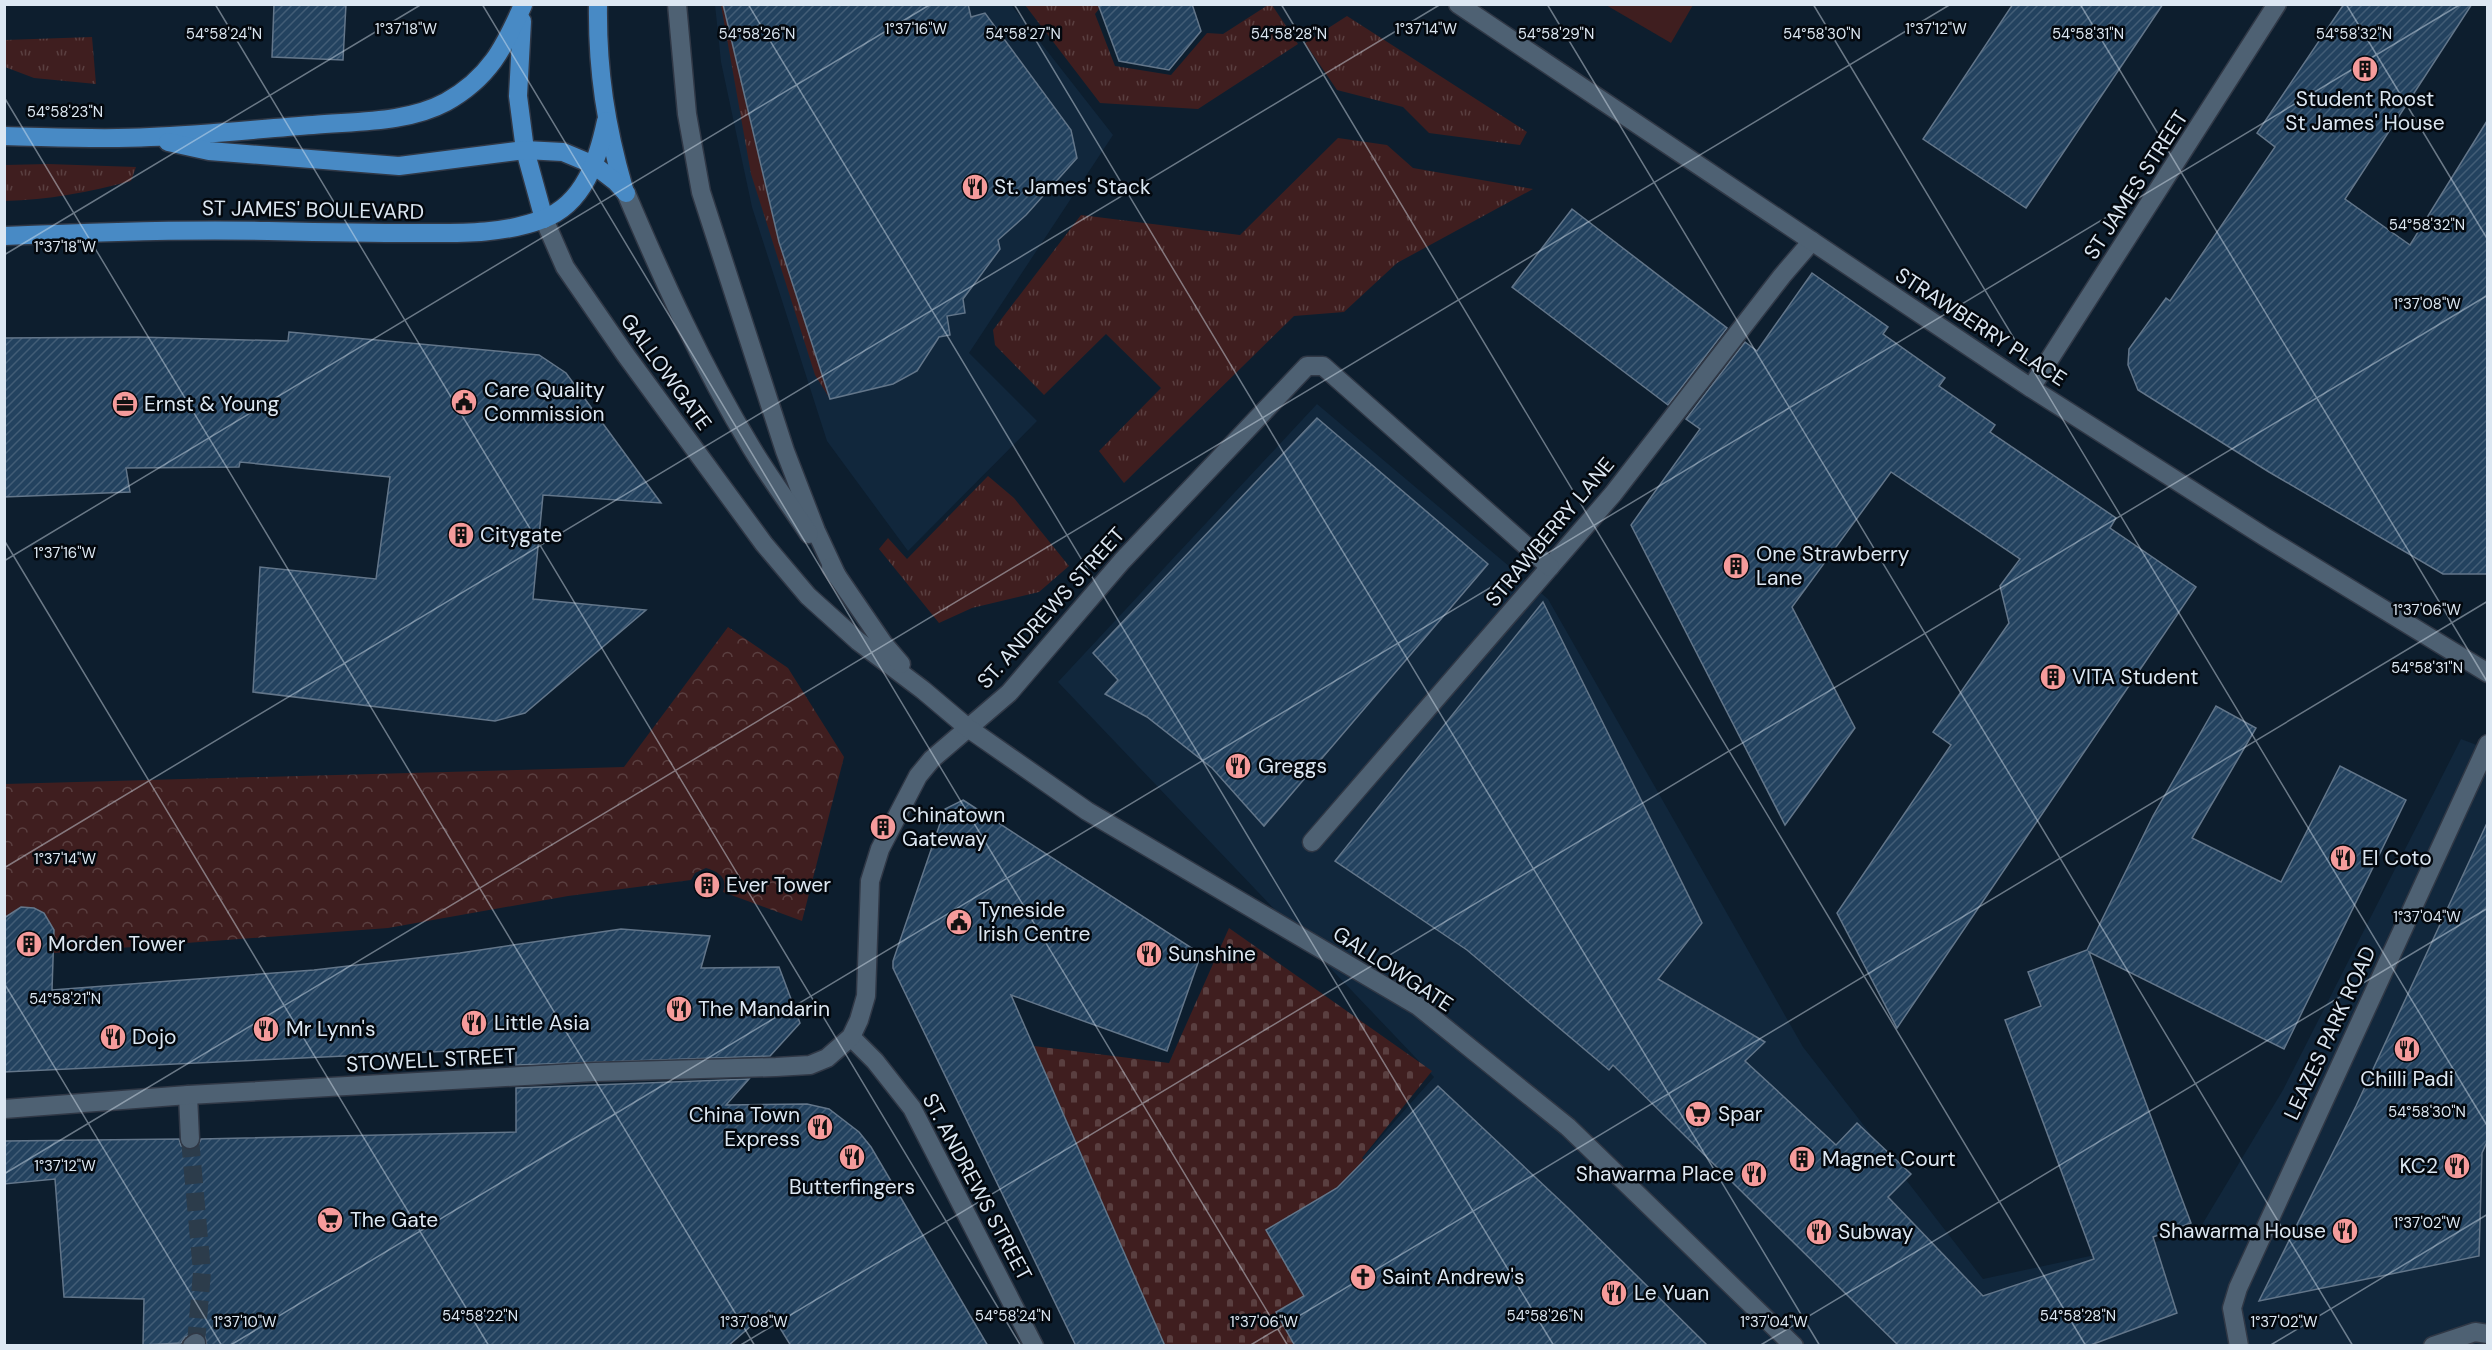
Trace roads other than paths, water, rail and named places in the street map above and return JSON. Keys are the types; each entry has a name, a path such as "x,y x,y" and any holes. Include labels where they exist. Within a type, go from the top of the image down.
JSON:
{"main road":[{"name":"GALLOWGATE","path":"598,4 598,38 606,121 626,193"},
{"name":"GALLOWGATE","path":"523,5 518,62 518,96 525,150 544,219"},
{"path":"4,136 148,138 365,120 426,111 455,96 490,67 506,45 523,5"},
{"name":"ST JAMES' BOULEVARD","path":"4,237 235,230 469,234 509,228 544,219 572,200 594,165 606,121"},
{"path":"148,138 209,151 366,165 399,166 525,150 563,152 594,165 626,193"}],"street":[{"path":"676,4 687,114 701,192 785,451 816,531 837,576"},
{"name":"STRAWBERRY PLACE","path":"1458,4 2031,388 2265,537 2487,673"},
{"name":"ST JAMES STREET","path":"2031,388 2277,4"},
{"name":"GALLOWGATE","path":"626,193 666,287 705,366 752,447 883,643 923,690"},
{"name":"GALLOWGATE","path":"544,219 566,267 625,354 764,544 808,596 858,641 923,690 968,728 1087,811 1418,1006 1568,1127 1794,1346"},
{"name":"STRAWBERRY LANE","path":"1312,842 1613,494 1782,276 1812,242"},
{"name":"ST. ANDREWS STREET","path":"1034,1346 912,1108 875,1061 851,1037 866,996 870,881 880,849 918,776 932,759 1009,693 1122,561 1306,366 1323,366 1550,567"},
{"name":"LEAZES PARK ROAD","path":"2239,1346 2232,1308 2238,1288 2487,744"},
{"name":"STOWELL STREET","path":"4,1109 188,1095 594,1072 810,1065 827,1058 851,1037"},
{"path":"188,1095 190,1139"},
{"path":"2433,1346 2475,1332 2487,1334"}],"tunnel":[{"path":"190,1139 202,1272 196,1343"}],"place":[{"name":"Student Roost St James' House","path":"2365,69"},
{"name":"St. James' Stack","path":"975,187"},
{"name":"Care Quality Commission","path":"464,402"},
{"name":"Ernst & Young","path":"125,404"},
{"name":"Citygate","path":"461,535"},
{"name":"One Strawberry Lane","path":"1736,566"},
{"name":"VITA Student","path":"2053,677"},
{"name":"Greggs","path":"1238,766"},
{"name":"Chinatown Gateway","path":"883,827"},
{"name":"El Coto","path":"2343,858"},
{"name":"Ever Tower","path":"707,885"},
{"name":"Tyneside Irish Centre","path":"959,922"},
{"name":"Morden Tower","path":"29,944"},
{"name":"Sunshine","path":"1149,954"},
{"name":"The Mandarin","path":"679,1009"},
{"name":"Little Asia","path":"474,1023"},
{"name":"Mr Lynn's","path":"266,1029"},
{"name":"Dojo","path":"113,1037"},
{"name":"Chilli Padi","path":"2407,1049"},
{"name":"Spar","path":"1698,1114"},
{"name":"China Town Express","path":"820,1127"},
{"name":"Butterfingers","path":"852,1157"},
{"name":"Magnet Court","path":"1802,1159"},
{"name":"KC2","path":"2457,1166"},
{"name":"Shawarma Place","path":"1754,1174"},
{"name":"The Gate","path":"330,1220"},
{"name":"Shawarma House","path":"2345,1231"},
{"name":"Subway","path":"1819,1232"},
{"name":"Saint Andrew's","path":"1363,1277"},
{"name":"Le Yuan","path":"1614,1293"}]}
